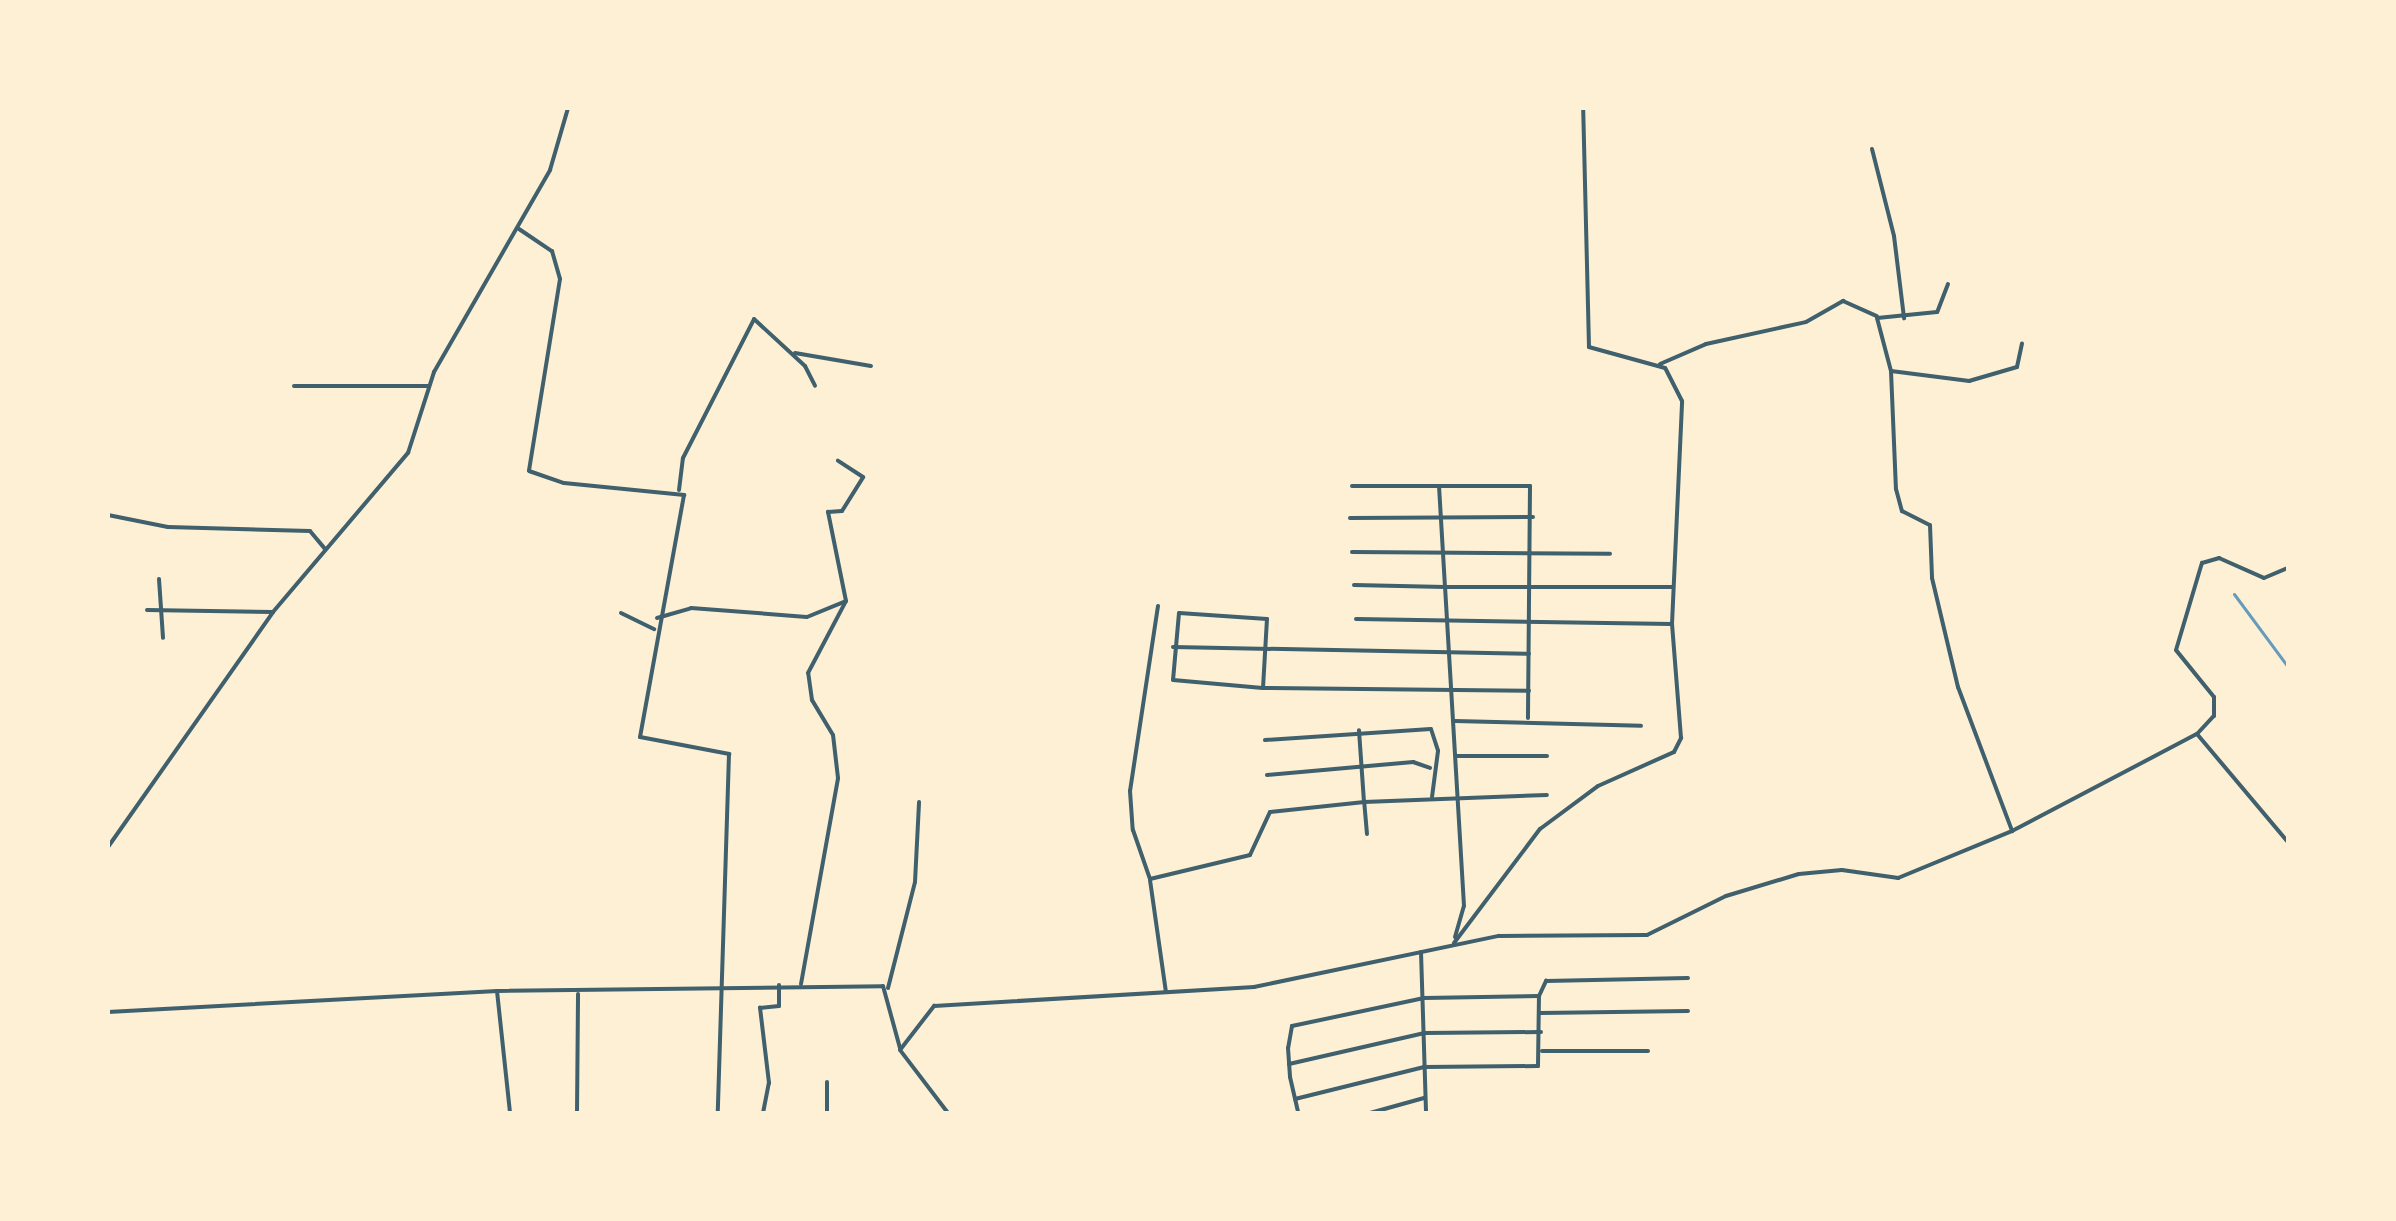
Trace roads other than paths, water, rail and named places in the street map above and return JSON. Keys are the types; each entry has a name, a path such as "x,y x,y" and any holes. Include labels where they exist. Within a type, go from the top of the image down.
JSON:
{"street":[{"path":"108,847 273,612 408,453 428,386 550,170 568,108"},
{"path":"1454,943 1540,829 1598,786 1679,746 1672,624 1682,401 1670,371 1589,347 1583,108"},
{"path":"1872,149 1894,236 1904,318"},
{"path":"519,229 552,251 560,279 558,327 529,471 596,488 679,490"},
{"path":"1657,365 1706,344 1806,322 1843,301 1878,316 1904,318 1941,308 1948,284"},
{"path":"1878,316 1891,371 1898,503 1930,525 1932,578 1958,687 2012,831"},
{"path":"718,1113 719,987 729,754 642,740 654,629 683,500 679,490 683,458 744,329 760,321 793,352 815,386"},
{"path":"1891,371 1969,381 2015,369 2022,344"},
{"path":"793,352 871,366"},
{"path":"294,386 428,386"},
{"path":"801,984 838,778 833,735 812,700 808,673 846,601 828,512 842,511 863,477 838,461"},
{"path":"1352,486 1530,486 1533,517 1528,718"},
{"path":"1439,486 1450,691 1461,795 1464,906 1454,943"},
{"path":"108,515 168,527 310,531 325,549"},
{"path":"1350,518 1533,517"},
{"path":"1352,552 1532,550 1610,554"},
{"path":"900,1050 934,1006 1298,982 1454,943 1647,935 1762,884 1818,870 1898,878 2012,831 2197,734 2214,716 2214,697 2176,650 2202,563 2219,558 2264,578 2288,568"},
{"path":"159,579 156,610 163,638"},
{"path":"1354,585 1673,587"},
{"path":"657,618 691,608 807,617 846,601"},
{"path":"1158,606 1130,791 1133,830 1150,879 1166,992"},
{"path":"147,610 273,612"},
{"path":"1263,688 1267,619 1183,611 1173,647 1171,679 1263,688 1529,691"},
{"path":"621,613 654,629"},
{"path":"1356,619 1672,624"},
{"path":"1173,647 1448,656 1529,654"},
{"path":"1455,721 1528,718 1641,726"},
{"path":"1265,740 1359,730 1431,729 1438,751 1431,769 1432,797"},
{"path":"1359,730 1367,834"},
{"path":"2197,734 2288,842"},
{"path":"1457,756 1547,756"},
{"path":"1267,775 1413,762 1431,769"},
{"path":"1150,879 1254,852 1270,812 1461,795 1547,795"},
{"path":"919,802 915,882 888,988 900,1050 948,1113"},
{"path":"108,833 115,836"},
{"path":"1421,952 1426,1113"},
{"path":"1295,1099 1424,1067 1538,1066 1542,1051 1539,996 1546,981 1688,978"},
{"path":"108,1012 497,991 578,994 801,984 888,988"},
{"path":"763,1113 769,1083 760,1008 779,1006 779,985"},
{"path":"497,991 510,1112"},
{"path":"577,1113 578,994"},
{"path":"1298,1113 1289,1064 1292,1026 1424,998 1539,996"},
{"path":"1540,1013 1688,1011"},
{"path":"1289,1064 1424,1033 1541,1032"},
{"path":"1542,1051 1648,1051"},
{"path":"827,1082 827,1113"},
{"path":"1370,1113 1424,1098"}],"waterway":[{"path":"2234,594 2288,667"}]}
